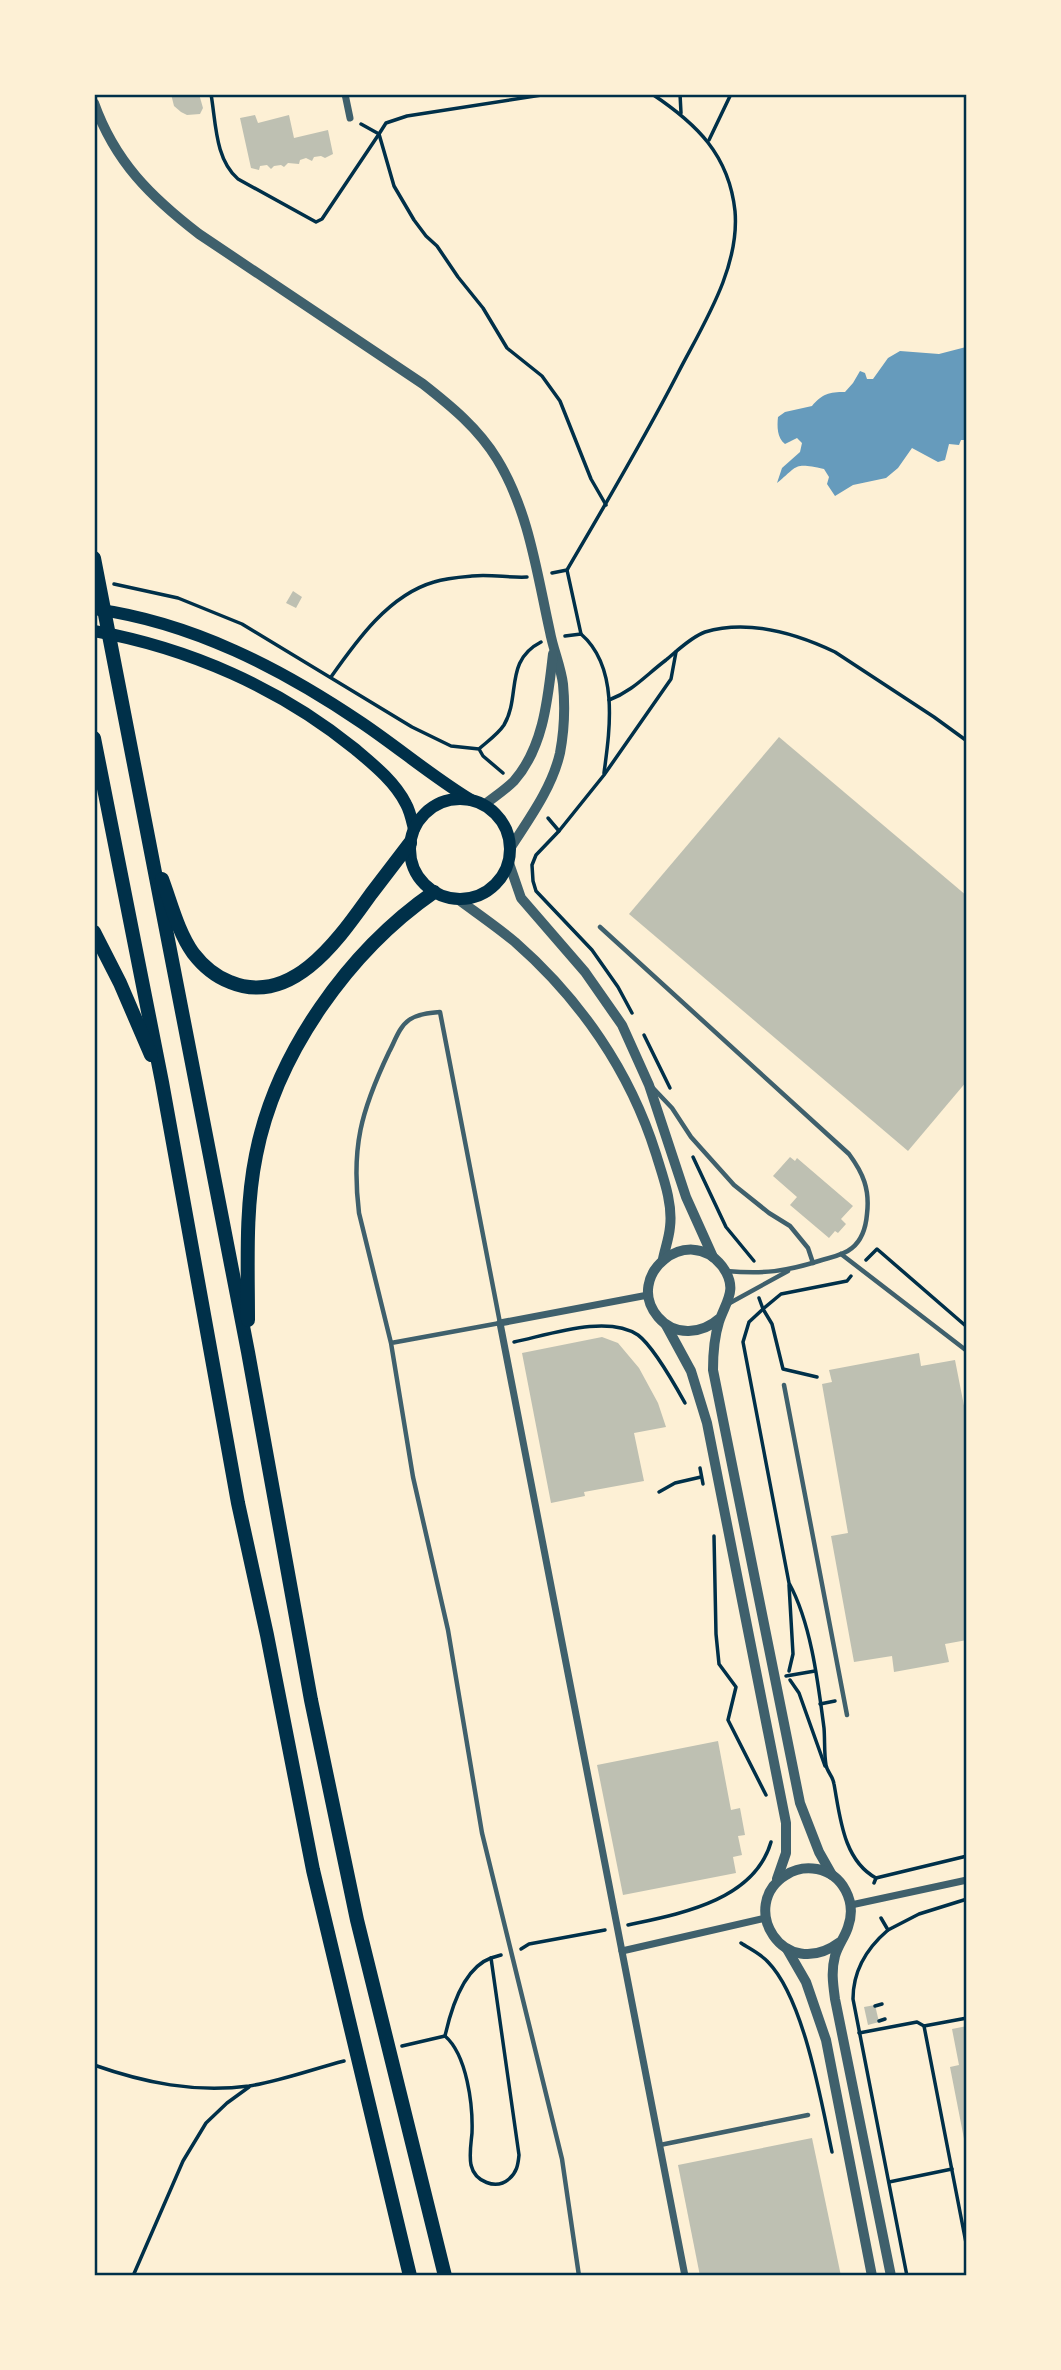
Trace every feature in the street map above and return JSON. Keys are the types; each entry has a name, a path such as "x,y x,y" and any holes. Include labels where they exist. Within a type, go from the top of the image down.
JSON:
{"highway":[{"path":"94,558 101,580 147,838 248,1353 310,1700 354,1907 445,2276"},
{"path":"94,738 162,1082 238,1503 313,1870 410,2276"},
{"path":"147,838 191,950 212,973 239,986 254,988 286,981 324,956 412,836"},
{"path":"248,1353 248,1231 252,1180 261,1132 277,1085 303,1034 354,966 399,919 434,892"},
{"path":"94,932 120,983 162,1082"}],"main road":[{"path":"94,609 164,624 249,656 315,692 424,769 495,813 509,834 511,848 509,863 503,875 485,893 472,898 459,900 434,892 416,873 411,859 412,836 408,806 391,783 344,740 275,695 225,670 163,647 94,631"},
{"path":"412,836 421,817 431,808 444,801 471,800"}],"street":[{"path":"345,94 350,118"},
{"path":"94,103 111,142 146,190 200,234 422,384 456,410 477,431 496,458 523,514 549,644 563,682 560,754 537,807 511,848"},
{"path":"484,805 512,783 526,766 546,713 549,644"},
{"path":"509,863 521,898 585,972 616,1016 649,1085 686,1197 713,1257 725,1271 730,1287 727,1305 720,1318 715,1338 713,1370 802,1812 832,1875"},
{"path":"459,900 516,943 563,990 596,1032 627,1082 652,1142 668,1198 670,1228 663,1259 649,1282 648,1295 651,1306 666,1324 691,1371 713,1447 786,1823 786,1853 765,1906 766,1918 769,1930 777,1941 800,1954 828,1950 839,1942 847,1931 851,1918 848,1894 841,1883 832,1875 818,1869 802,1868 776,1883"},
{"path":"663,1259 685,1250 698,1251 713,1257"},
{"path":"648,1295 500,1323 685,2276"},
{"path":"666,1324 684,1331 694,1331 712,1325 720,1318"},
{"path":"851,1905 967,1880"},
{"path":"622,1951 766,1918"},
{"path":"839,1942 832,1973 835,1999 891,2276"},
{"path":"787,1949 806,1982 826,2039 872,2276"}],"lane":[{"path":"600,927 849,1154 865,1179 868,1209 866,1225 853,1248 791,1270 766,1273 725,1271"},
{"path":"390,1343 500,1323 440,1012 419,1014 407,1021 399,1031 382,1068 357,1137 355,1171 359,1213 390,1343 417,1500 448,1630 482,1833 562,2160 579,2276"},
{"path":"649,1085 672,1108 691,1137 734,1185 790,1226 808,1248 813,1263"},
{"path":"841,1254 967,1351"},
{"path":"727,1305 791,1270"},
{"path":"784,1385 847,1715"},
{"path":"660,2145 808,2115"}],"path":[{"path":"211,94 222,159 230,172 316,222 321,219 386,123 407,116 548,94"},
{"path":"581,634 568,572 690,351 727,267 735,226 733,199 721,162 708,141 681,114 652,94"},
{"path":"680,94 681,114"},
{"path":"708,141 731,94"},
{"path":"350,118 379,134 394,186 414,220 437,246 483,309 507,348 542,376 560,401 591,479 606,505"},
{"path":"559,572 568,572"},
{"path":"331,677 370,627 413,591 435,582 472,576 498,574 524,577"},
{"path":"101,580 163,593 242,624 423,733 451,746 479,749 503,727 510,712 514,679 521,660 526,652 549,644"},
{"path":"609,700 639,684 703,633 736,626 763,628 835,652 967,741"},
{"path":"572,634 581,634 592,643 604,672 609,700 604,775"},
{"path":"548,818 559,831 604,775 671,680 676,652"},
{"path":"479,749 503,774"},
{"path":"690,1153 726,1227 752,1256 757,1266"},
{"path":"759,1298 772,1324 783,1370 817,1377"},
{"path":"763,1309 749,1322 743,1342 789,1583 793,1654 786,1676"},
{"path":"504,1344 585,1327 611,1326 636,1334 648,1345 687,1407"},
{"path":"699,1465 704,1489"},
{"path":"659,1492 675,1483 701,1477"},
{"path":"714,1532 713,1566 719,1664 736,1687 728,1720 736,1732 762,1792 771,1802"},
{"path":"789,1583 804,1620 815,1671 824,1730 826,1769"},
{"path":"786,1676 815,1671"},
{"path":"786,1676 799,1693 817,1750 834,1779 843,1833 860,1865 875,1880 967,1856"},
{"path":"626,1925 677,1914 730,1892 758,1868 772,1839"},
{"path":"907,2276 854,2008 854,1983 866,1955 878,1938 888,1930 919,1914 967,1899"},
{"path":"881,1918 888,1930"},
{"path":"516,1951 529,1944 607,1929"},
{"path":"741,1943 768,1961 790,1993 819,2092 832,2155"},
{"path":"445,2036 454,2004 465,1982 480,1963 503,1954"},
{"path":"445,2036 460,2056 466,2078 471,2109 471,2165 481,2180 492,2184 503,2183 511,2178 517,2169 519,2155 491,1958"},
{"path":"875,2006 882,2004"},
{"path":"859,2033 917,2022 924,2026 967,2018"},
{"path":"878,2021 886,2020"},
{"path":"924,2026 967,2248"},
{"path":"430,2040 445,2036"},
{"path":"94,2064 133,2079 178,2088 250,2086 306,2071"},
{"path":"133,2276 183,2161 206,2123 250,2086"},
{"path":"889,2182 952,2169"}],"water":[{"path":"966,347 966,440 961,440 959,445 949,444 945,460 938,462 912,448 898,468 886,478 853,485 835,496 827,484 829,477 824,469 797,467 777,483 782,468 800,452 802,443 797,438 785,444 780,439 778,417 785,412 812,406 826,394 845,392 860,371 865,373 867,379 873,379 888,358 900,351 939,354"}],"building":[{"path":"171,94 199,94 203,108 200,114 187,115 181,112 174,106"},
{"path":"255,115 258,123 289,115 294,138 328,130 333,154 325,158 314,157 312,161 306,158 300,160 299,164 288,163 284,167 274,166 271,169 267,165 260,166 259,170 251,168 240,118"},
{"path":"293,591 302,597 296,608 286,603"},
{"path":"779,737 967,896 967,1081 908,1151 629,914"},
{"path":"790,1157 795,1161 797,1158 853,1206 841,1219 846,1224 829,1238 790,1205 797,1197 773,1176"},
{"path":"602,1337 618,1343 639,1368 658,1403 666,1427 634,1433 644,1481 584,1492 585,1496 551,1503 522,1353"},
{"path":"919,1353 921,1366 955,1360 967,1421 967,1640 945,1644 949,1662 894,1672 892,1656 854,1662 831,1536 848,1533 822,1384 832,1382 829,1370"},
{"path":"718,1741 731,1810 740,1808 745,1835 738,1836 742,1855 733,1857 736,1873 623,1895 597,1765"},
{"path":"875,2005 879,2022 868,2025 864,2007"},
{"path":"967,2026 965,2144 950,2067 959,2065 952,2029"},
{"path":"812,2138 841,2276 700,2276 678,2165"}]}
